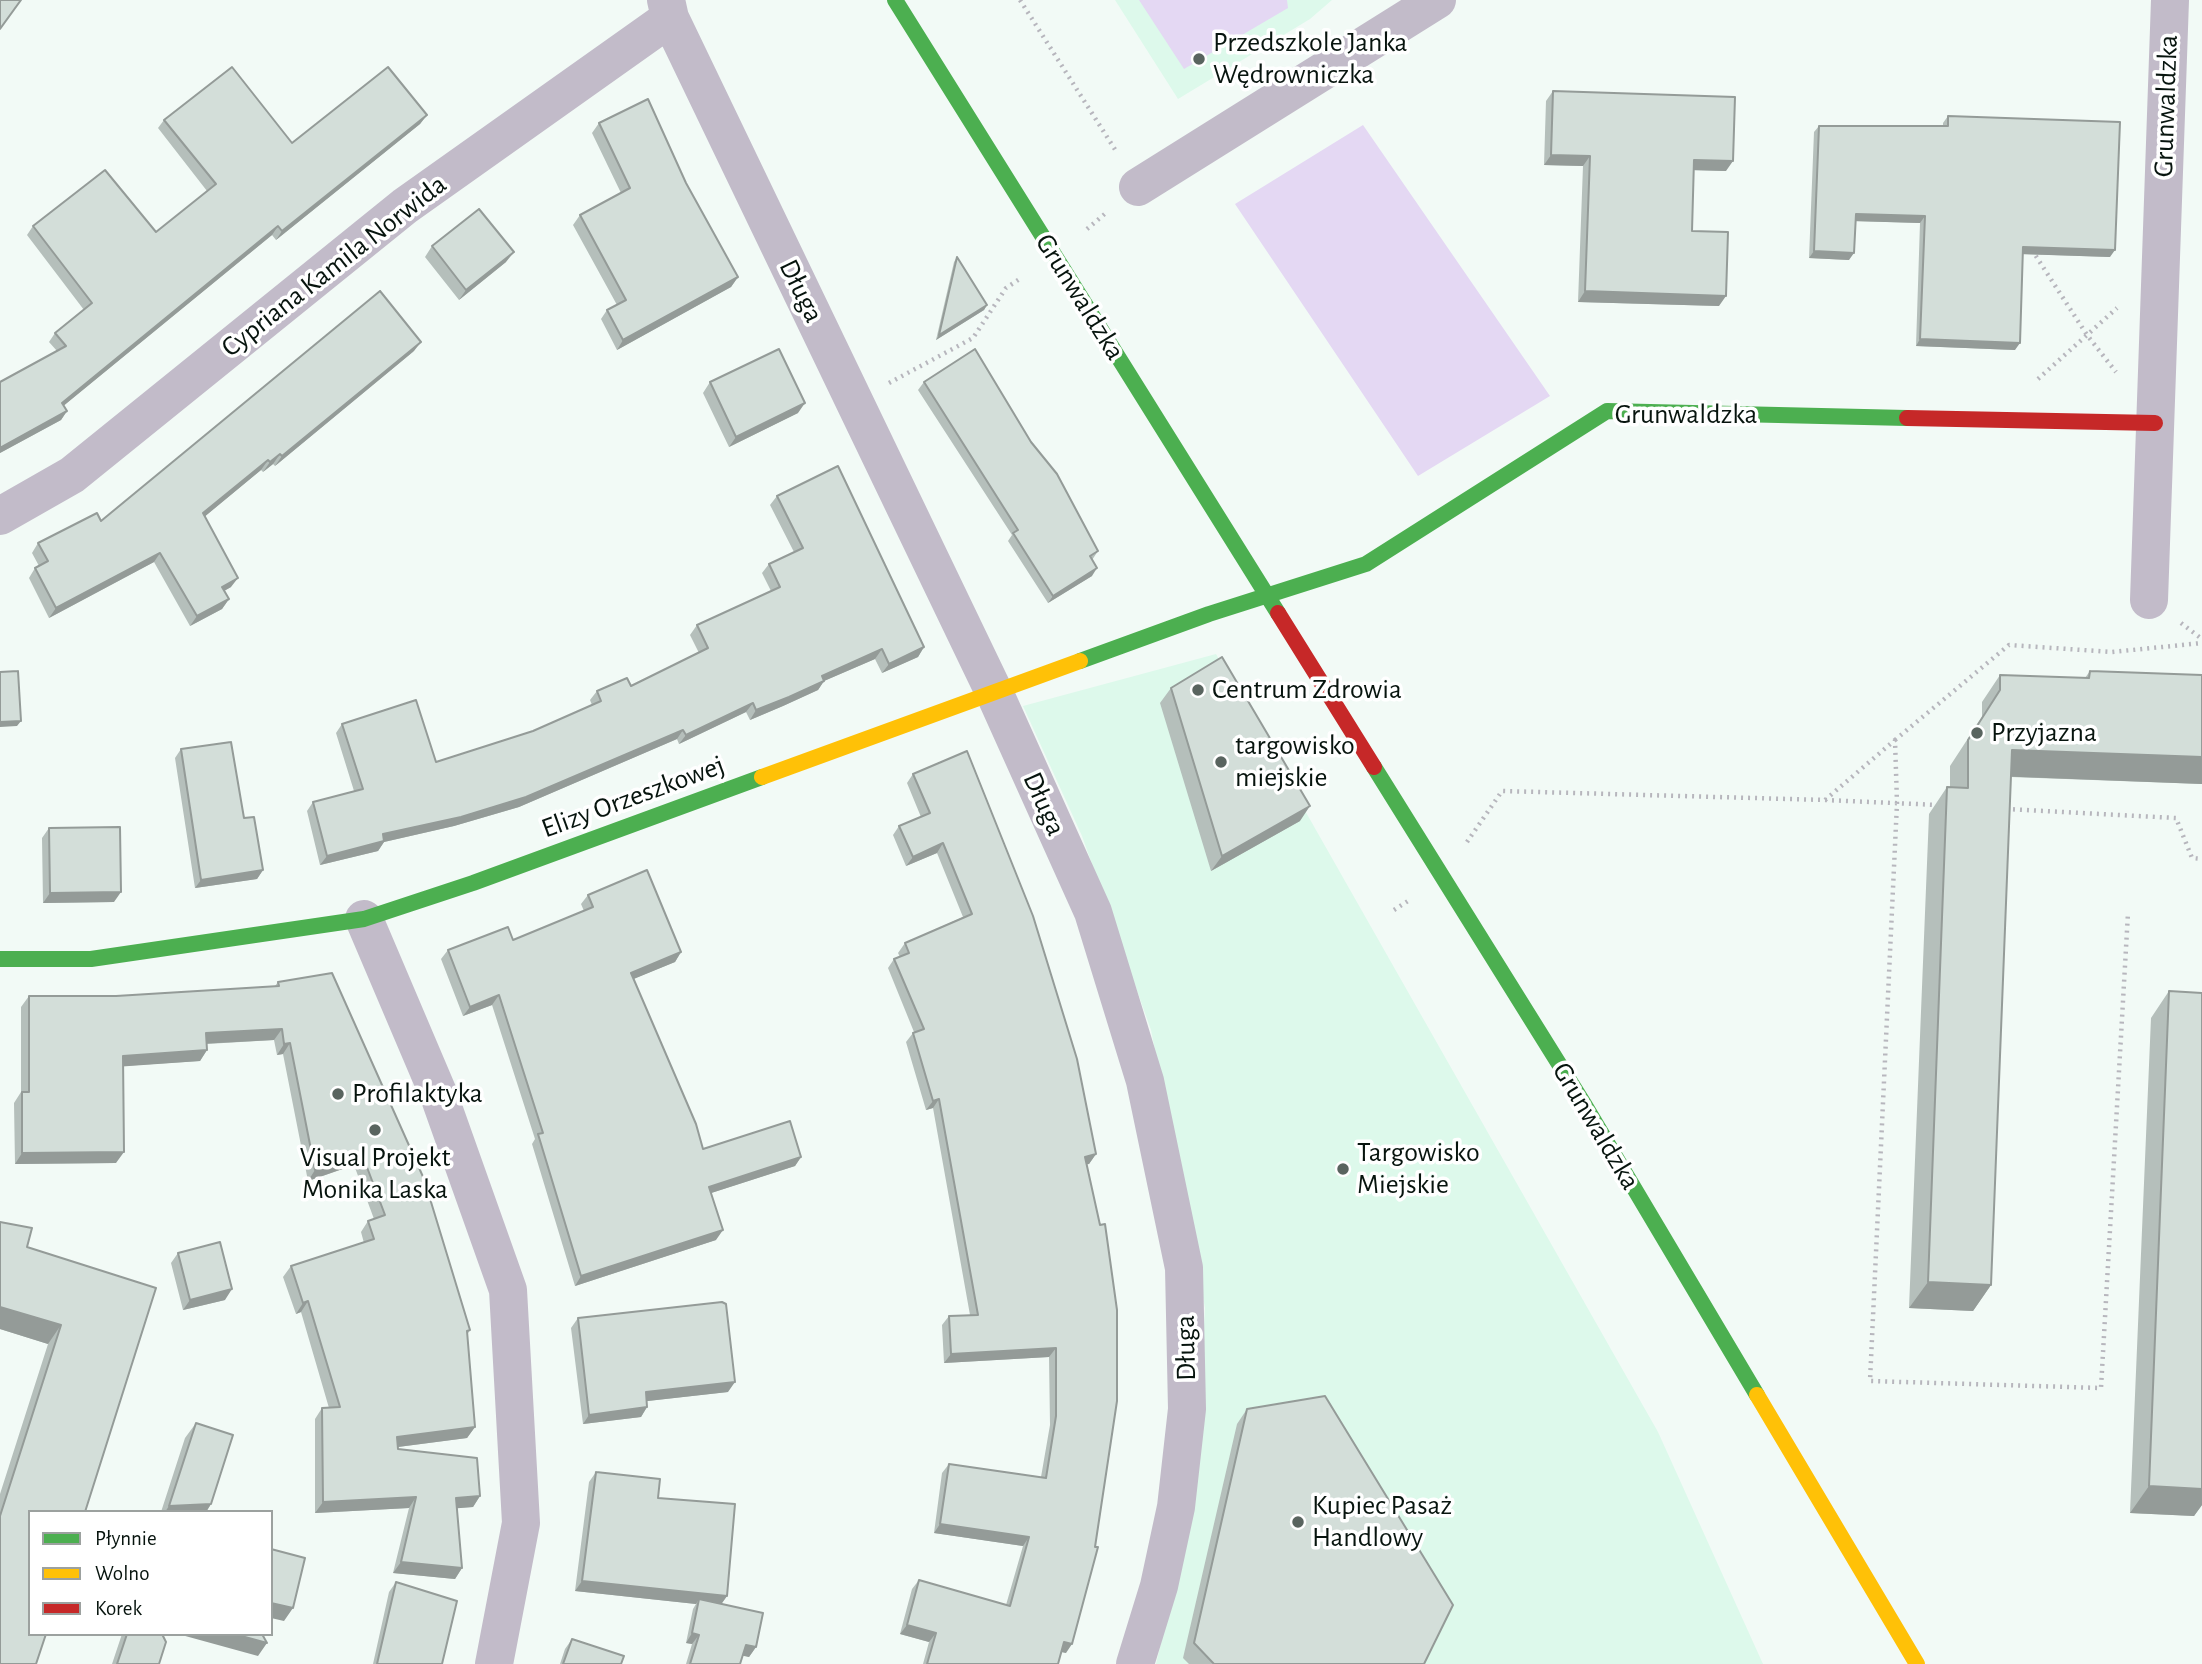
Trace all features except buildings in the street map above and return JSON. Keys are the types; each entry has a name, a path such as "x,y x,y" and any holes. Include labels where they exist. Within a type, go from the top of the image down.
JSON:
{"street":[{"name":"Grunwaldzka","path":"895,0 1584,1104 1917,1664"},
{"path":"1139,187 1437,0"},
{"name":"Grunwaldzka","path":"2149,600 2170,0"},
{"name":"Długa","path":"668,9 994,692 1093,912 1145,1081 1184,1268 1187,1409 1176,1507 1159,1586 1135,1664"},
{"name":"Cypriana Kamila Norwida","path":"0,516 72,475 405,206 668,9"},
{"name":"Grunwaldzka","path":"1264,594 1366,564 1607,411 2155,423"},
{"name":"Elizy Orzeszkowej","path":"0,958 91,959 364,919 473,884 1264,594"},
{"path":"364,919 438,1093 508,1290 521,1523 494,1664"}],"path":[{"path":"855,401 973,338 1006,288 1054,256 1139,187 1020,0"},
{"path":"2028,244 2087,335 2117,374"},
{"path":"1993,419 2161,270"},
{"path":"1825,800 2010,645 2112,652 2202,643"},
{"path":"1895,740 1896,803 1870,1381 2101,1388 2128,913"},
{"path":"1502,792 1952,806"},
{"path":"1994,808 2176,818 2192,858 2202,859"}],"shaded area":[{"name":"Przedszkole Janka Wędrowniczka","path":"1115,0 1332,0 1310,19 1178,99"},
{"path":"1139,0 1287,0 1288,8 1184,69"},
{"path":"1363,125 1550,396 1418,476 1235,204"},
{"name":"Targowisko Miejskie","path":"1216,654 1658,1432 1763,1664 1156,1664 1194,1499 1205,1308 1151,1030 1082,836 1023,706"}],"traffic: fast":[{"path":"895,0 1278,613"},
{"path":"1080,661 1209,614 1366,564 1607,411 1907,418"},
{"path":"1374,767 1584,1104 1757,1395"},
{"path":"0,959 91,959 364,919 473,883 762,777"}],"traffic: slow":[{"path":"762,777 1080,661"},
{"path":"1757,1395 1917,1664"}],"traffic: jam":[{"path":"1907,418 2155,423"},
{"path":"1278,613 1374,767"}],"place":[{"name":"Przedszkole Janka Wędrowniczka","path":"1199,59"},
{"name":"Centrum Zdrowia","path":"1198,690"},
{"name":"Przyjazna","path":"1977,733"},
{"name":"targowisko miejskie","path":"1221,762"},
{"name":"Profilaktyka","path":"338,1094"},
{"name":"Visual Projekt Monika Laska","path":"375,1130"},
{"name":"Targowisko Miejskie","path":"1343,1169"},
{"name":"Kupiec Pasaż Handlowy","path":"1298,1522"}]}
